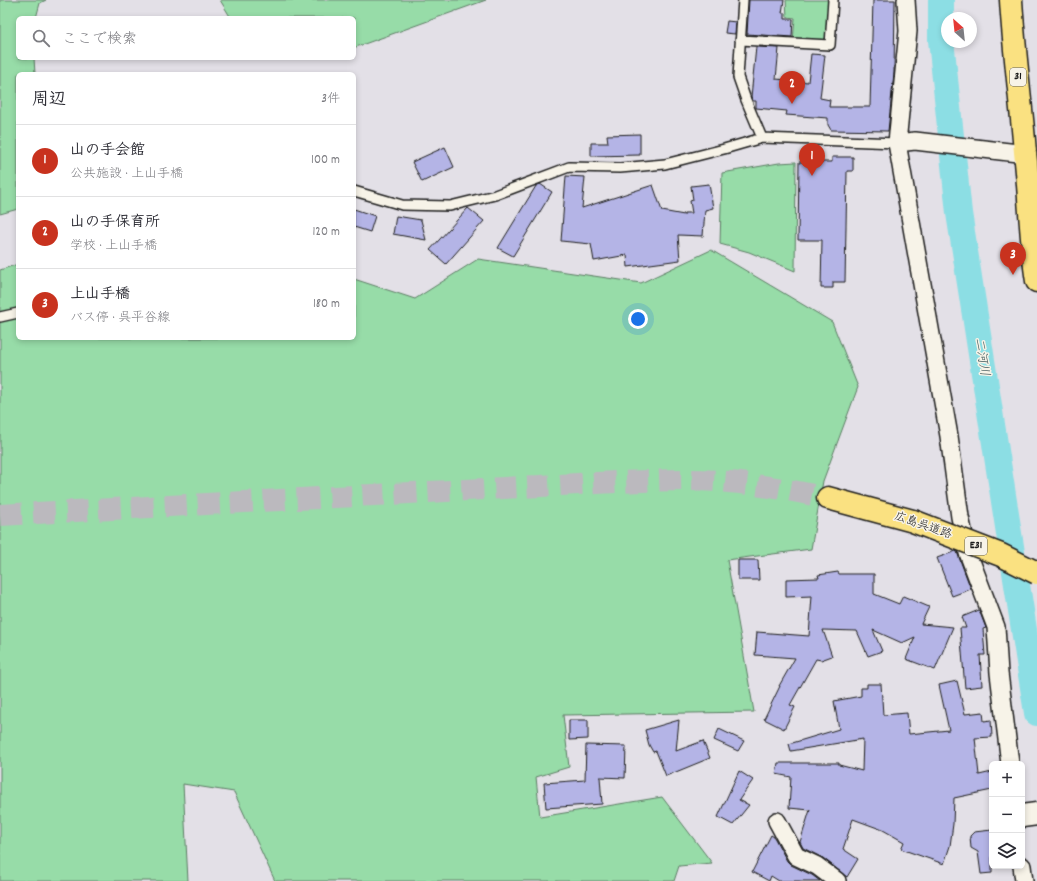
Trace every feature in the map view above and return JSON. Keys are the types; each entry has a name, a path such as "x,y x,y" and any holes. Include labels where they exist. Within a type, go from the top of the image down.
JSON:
{"main road":[{"name":"31","path":"1011,0 1031,154 1034,262 1037,281"},
{"name":"広島呉道路","path":"828,498 913,521 1001,555 1037,573"}],"street":[{"path":"906,0 908,31 897,143 949,436 960,517 968,553 996,627 999,673 1010,761"},
{"path":"897,143 915,140 1031,154"},
{"path":"777,821 796,856 817,866 837,881"},
{"path":"1022,869 1024,881"}],"lane":[{"path":"743,0 738,77 762,138"},
{"path":"740,40 830,45 833,0"},
{"path":"356,192 402,205 450,206 495,195 569,167 620,168 665,164 762,138 897,143"},
{"path":"0,316 16,313"}],"green space":[{"path":"0,0 46,0 40,3 37,16 16,16 16,60 34,60 35,72 16,72 16,210 0,214"},
{"path":"220,0 486,0 356,47 356,16 230,16"},
{"path":"786,0 832,0 829,43 793,42 795,18 787,17"},
{"path":"796,162 795,271 749,252 720,244 722,173 779,163"},
{"path":"711,250 832,322 858,387 823,481 811,549 727,560 754,712 563,715 569,767 536,777 540,817 662,797 712,863 679,866 674,881 275,881 234,792 183,784 188,881 0,881 0,270 16,265 16,340 356,340 356,280 415,299 478,259 641,283"}],"building":[{"path":"749,0 784,0 782,13 785,13 785,19 793,19 792,37 747,34"},
{"path":"873,0 895,0 894,73 888,131 831,130 828,125 828,118 786,115 787,111 756,108 756,101 753,101 751,97 756,47 779,48 776,79 808,82 811,54 825,55 820,98 830,100 829,107 870,107"},
{"path":"727,21 736,22 735,34 725,33"},
{"path":"640,134 640,155 591,156 591,143 608,143 607,135"},
{"path":"445,147 454,167 422,182 412,162"},
{"path":"832,157 853,157 853,171 847,171 845,282 833,282 833,288 821,288 822,240 798,240 799,162 832,162"},
{"path":"566,176 585,177 582,208 653,185 662,211 684,215 684,213 692,213 690,201 693,200 691,186 709,184 713,208 705,210 703,236 678,235 680,260 628,267 627,255 594,261 591,244 561,241"},
{"path":"540,184 552,192 513,256 498,248 536,186"},
{"path":"468,208 484,221 446,264 430,250"},
{"path":"356,210 375,216 370,232 356,228"},
{"path":"396,216 421,220 426,240 393,234"},
{"path":"956,551 971,589 952,596 937,558"},
{"path":"738,560 758,560 759,580 738,580"},
{"path":"838,572 839,574 874,574 874,594 899,604 903,596 929,607 921,624 953,627 935,670 906,659 915,637 902,643 873,630 882,651 868,656 857,631 823,630 832,656 821,660 816,659 790,705 795,707 784,729 764,719 779,686 795,658 755,655 757,632 809,636 812,596 786,597 786,579 819,578 818,575"},
{"path":"979,610 986,628 983,629 985,655 980,655 982,686 965,688 960,628 966,628 962,617"},
{"path":"957,681 965,714 983,712 984,721 991,720 992,737 975,738 979,775 989,773 989,791 954,798 950,846 944,864 901,849 904,842 883,830 853,819 843,849 858,859 847,877 823,858 803,848 800,842 810,810 789,808 791,777 776,774 778,763 839,763 839,765 862,771 863,739 791,751 789,744 839,729 834,701 861,696 861,688 867,688 867,684 881,684 883,715 907,713 909,734 949,730 939,685"},
{"path":"569,720 588,720 588,739 569,740"},
{"path":"679,720 676,751 703,741 710,758 666,776 656,751 653,752 649,745 645,730"},
{"path":"719,729 744,741 738,751 714,740"},
{"path":"586,745 626,746 625,778 600,777 602,804 546,808 544,783 585,780"},
{"path":"739,771 753,780 739,800 749,805 733,825 718,817"},
{"path":"989,830 989,869 992,869 992,873 981,874 978,852 971,848 970,836 974,832"},
{"path":"771,835 774,837 787,861 791,865 812,875 820,881 779,881 771,876 769,881 752,872"}],"waterway":[{"name":"二河川","path":"941,0 941,40 959,213 1037,713"}],"tunnel":[{"path":"0,515 673,480 701,480 742,483 779,488 828,498"}],"place":[{"name":"山の手保育所","path":"792,104"},
{"name":"山の手会館","path":"812,176"},
{"name":"上山手橋","path":"1013,275"}]}
